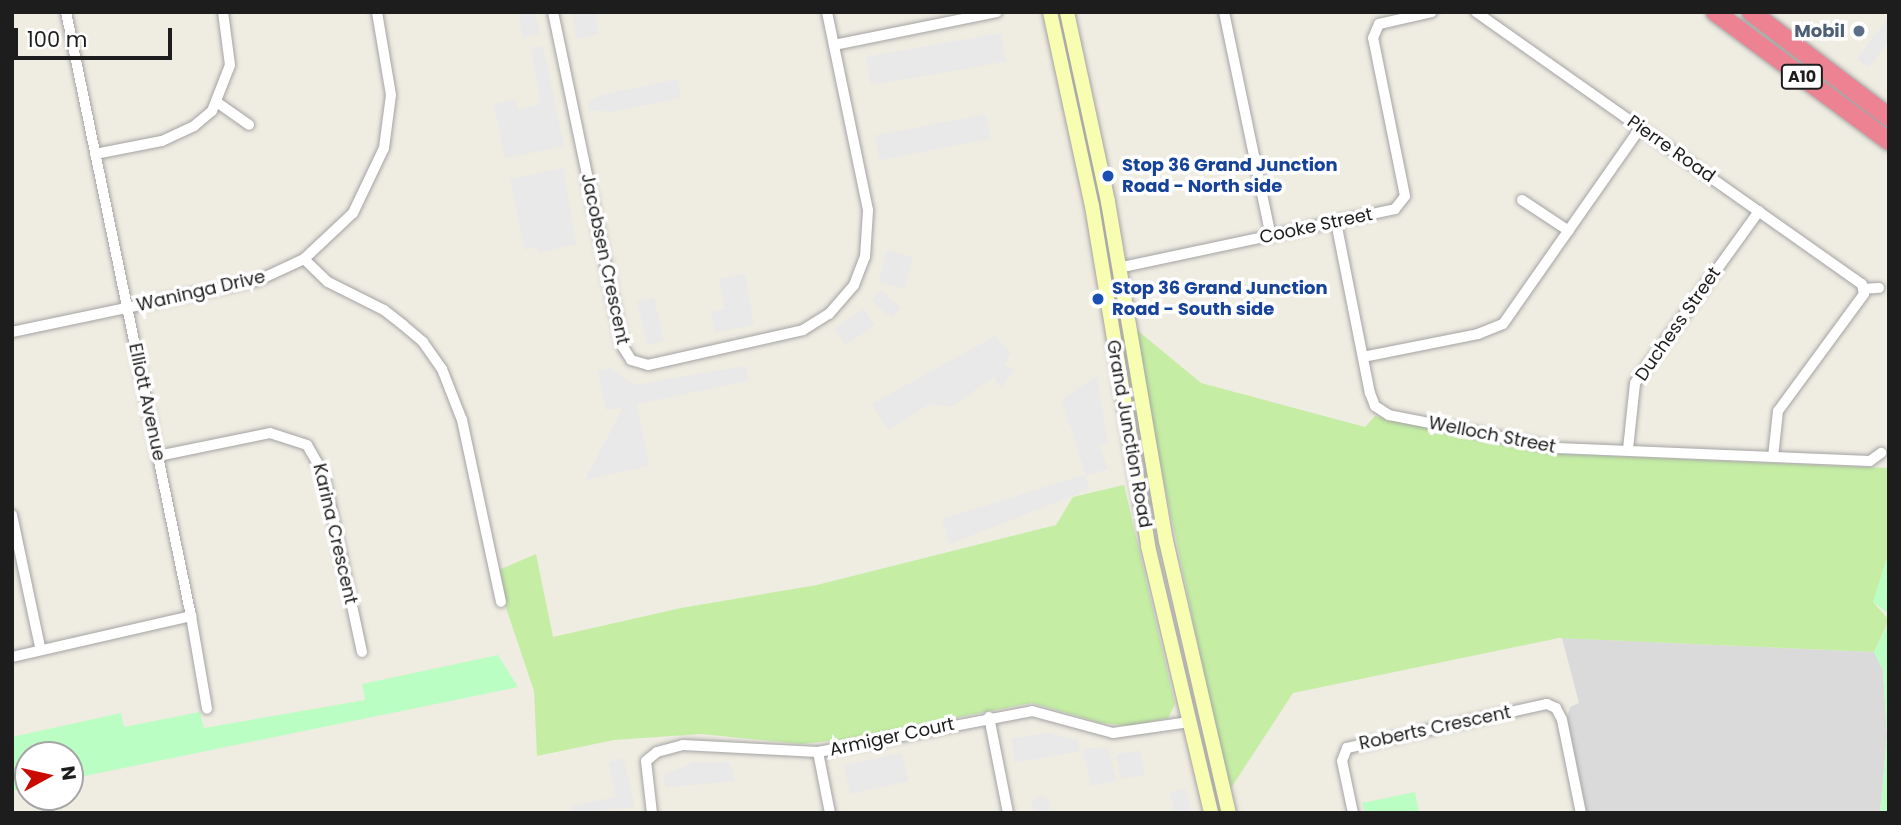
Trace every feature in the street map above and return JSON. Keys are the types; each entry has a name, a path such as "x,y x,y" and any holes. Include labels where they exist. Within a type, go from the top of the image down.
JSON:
{"highway":[{"name":"A10","path":"1715,12 1889,141"},
{"name":"A10","path":"1751,12 1889,117"}],"main road":[{"name":"Grand Junction Road","path":"1050,12 1101,270 1154,578 1211,813"},
{"name":"Grand Junction Road","path":"1067,12 1118,268 1166,541 1229,813"},
{"path":"1101,270 1118,268"},
{"path":"1131,456 1144,422"},
{"path":"1189,722 1207,718"}],"street":[{"name":"Elliott Avenue","path":"66,12 191,616 207,709"},
{"path":"95,154 178,134 205,119 218,103 230,65 223,12"},
{"name":"Waninga Drive","path":"12,332 259,280 304,259 353,212 384,148 391,95 377,12"},
{"name":"Jacobsen Crescent","path":"553,12 623,347 638,364 803,330 829,314 854,285 865,257 868,209 827,12"},
{"path":"834,45 998,12"},
{"path":"1224,12 1271,236"},
{"name":"Cooke Street","path":"1118,268 1395,209 1405,196 1373,38 1379,24 1433,12"},
{"name":"Pierre Road","path":"1476,12 1862,284 1863,289"},
{"path":"218,103 249,125"},
{"path":"1363,357 1479,334 1503,324 1640,128"},
{"path":"1522,200 1569,232"},
{"name":"Duchess Street","path":"1628,449 1635,383 1759,211"},
{"name":"Welloch Street","path":"1336,222 1375,406 1389,415 1512,442 1557,448 1870,461 1881,453"},
{"path":"304,259 328,282 394,317 423,342 442,369 462,420 501,602"},
{"path":"1773,457 1778,411 1864,294 1863,289 1879,288"},
{"name":"Karina Crescent","path":"158,456 270,433 307,445 324,475 362,653"},
{"path":"12,515 40,647"},
{"path":"12,657 40,647 191,616"},
{"name":"Roberts Crescent","path":"1353,813 1342,761 1348,748 1547,704 1556,708 1562,720 1581,813"},
{"name":"Armiger Court","path":"652,813 646,761 657,752 710,744 818,752 1032,710 1113,733 1189,722"},
{"path":"989,717 1007,813"},
{"path":"818,752 830,813"}],"shaded area":[{"path":"518,12 535,12 540,34 523,38"},
{"path":"572,12 595,12 599,34 577,39"},
{"path":"1889,17 1889,41 1869,68 1857,59"},
{"path":"1001,33 1006,62 871,85 866,57"},
{"path":"543,46 564,146 505,158 494,104 516,99 518,110 541,104 531,48"},
{"path":"677,79 681,98 611,112 589,110 588,102 602,95"},
{"path":"986,114 991,139 880,160 875,136"},
{"path":"563,168 576,244 538,253 537,247 525,250 510,179"},
{"path":"887,250 913,257 905,289 878,282"},
{"path":"745,274 754,325 715,332 711,312 725,309 719,279"},
{"path":"881,290 901,308 892,318 872,300"},
{"path":"654,298 664,341 647,345 637,302"},
{"path":"864,309 875,326 846,345 835,328"},
{"path":"995,336 1011,353 1004,365 1014,370 1001,388 994,377 951,407 930,404 888,430 872,404"},
{"path":"745,366 748,381 637,404 649,466 585,480 623,408 606,410 598,371 611,368 634,385"},
{"path":"1097,376 1108,442 1099,446 1108,469 1086,476 1062,399"},
{"path":"1084,475 1090,489 950,544 942,519"},
{"path":"1562,638 1874,652 1883,670 1887,736 1880,813 1587,813 1567,717 1570,707 1579,703"},
{"path":"1047,733 1078,740 1080,751 1015,763 1011,739"},
{"path":"1109,749 1116,781 1091,786 1083,750"},
{"path":"1140,750 1145,775 1121,779 1116,755"},
{"path":"902,753 908,781 850,794 844,765"},
{"path":"624,758 634,807 572,813 571,806 616,797 609,762"},
{"path":"694,762 730,762 735,781 666,787 663,775"},
{"path":"1186,788 1191,813 1175,813 1170,792"},
{"path":"1037,796 1045,796 1050,805 1048,812 1037,814 1032,809 1032,801"}],"green space":[{"path":"1131,325 1201,383 1365,427 1375,416 1541,453 1889,468 1889,552 1873,602 1889,620 1874,652 1559,638 1293,693 1229,791"},
{"path":"1124,485 1175,704 1168,718 1131,726 1102,723 1032,703 838,740 802,744 701,734 614,740 537,756 534,691 494,572 536,554 553,637 681,608 817,585 1056,525 1073,497"},
{"path":"1889,552 1889,614 1873,602"},
{"path":"1888,624 1889,813 1880,813 1887,736 1883,670 1874,652"},
{"path":"498,655 518,687 84,776 84,741 14,741 12,791 12,737 121,713 124,727 200,712 204,728 365,700 362,684"},
{"path":"1415,792 1419,813 1365,813 1362,803"}],"place":[{"name":"Mobil","path":"1859,31"},
{"name":"Stop 36 Grand Junction Road - North side","path":"1108,176"},
{"name":"Stop 36 Grand Junction Road - South side","path":"1098,299"}]}
